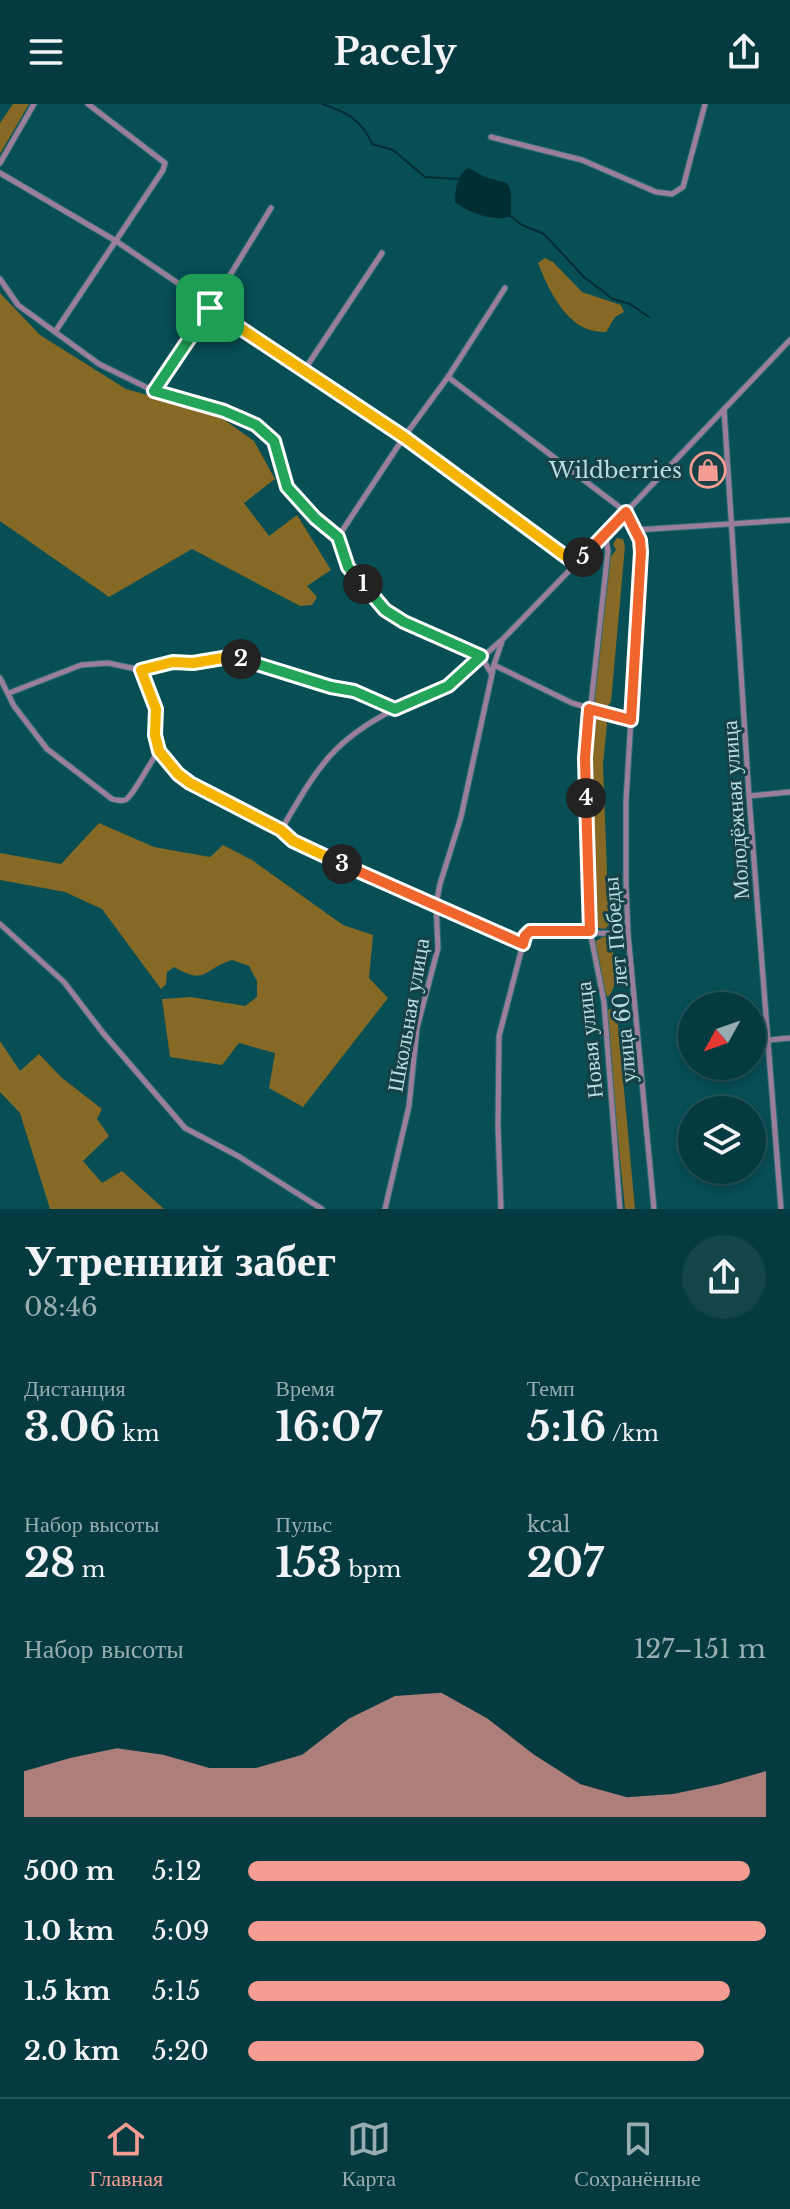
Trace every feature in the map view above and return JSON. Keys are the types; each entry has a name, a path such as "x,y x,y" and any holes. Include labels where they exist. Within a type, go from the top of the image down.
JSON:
{"street":[{"path":"0,163 34,104"},
{"path":"55,333 165,163 88,104"},
{"path":"491,137 570,156 656,192 672,194 683,187 705,104"},
{"path":"0,174 116,241 210,308 404,437 576,564"},
{"path":"154,391 210,308 271,208"},
{"path":"305,369 382,253"},
{"path":"0,279 18,305 99,364 154,391 224,411 256,425 274,441 287,487 293,496 338,537 348,567 385,610 430,635 481,656 492,674"},
{"path":"338,537 505,288"},
{"path":"281,830 329,755 360,728 448,686 502,640 790,340"},
{"path":"448,377 626,512"},
{"name":"Молодёжная улица","path":"724,409 749,796 781,1209"},
{"name":"улица 60 лет Победы","path":"626,512 640,540 641,552 626,801 628,934 654,1209"},
{"path":"635,530 790,520"},
{"name":"Новая улица","path":"605,534 608,551 585,758 590,931 604,1002 620,1209"},
{"name":"Школьная улица","path":"385,1209 409,1106 417,1028 438,948 436,904 440,884 461,817 502,640"},
{"path":"9,693 81,665 108,663 141,670 173,662 193,663 229,657 354,691 395,709"},
{"path":"494,665 572,703 631,720"},
{"path":"141,670 156,709 155,735 159,751 190,783 281,830 315,853 523,944"},
{"path":"0,678 14,706 47,749 112,799 122,801 131,796 149,762 159,751"},
{"path":"749,796 790,792"},
{"path":"0,924 64,982 123,1057 185,1128 238,1156 322,1209"},
{"path":"501,1209 499,1036 525,936 530,931 628,934"},
{"path":"769,1040 790,1038"}],"shaded area":[{"path":"13,104 29,104 0,154 0,123"},
{"path":"545,258 553,262 582,292 621,305 624,312 615,317 606,332 581,326 563,310 548,287 538,263"},
{"path":"0,293 40,335 126,389 216,414 254,441 275,479 244,503 269,536 297,515 331,570 307,586 317,597 312,605 300,606 192,549 109,597 0,521"},
{"path":"617,538 623,539 625,546 611,702 602,708 593,702 608,560 616,550 613,544"},
{"path":"591,714 605,718 607,724 603,764 609,925 605,929 591,927 589,901 587,794"},
{"path":"99,823 154,847 210,857 223,845 252,860 343,925 373,935 369,978 388,998 303,1107 269,1088 275,1053 239,1043 222,1065 170,1057 162,999 191,997 245,1006 257,997 257,981 249,966 232,960 199,976 174,967 167,972 166,984 161,989 102,909 65,892 0,880 0,853 61,864"},
{"path":"603,937 610,937 612,942 615,971 614,985 608,997 604,993 594,946"},
{"path":"613,1009 617,1014 635,1209 625,1209 606,1018 606,1010"},
{"path":"0,1041 20,1071 39,1054 62,1078 102,1109 97,1119 109,1136 83,1161 102,1183 122,1171 164,1209 50,1209 20,1113 0,1092"}],"water":[{"path":"468,168 507,183 511,192 511,215 499,218 483,216 455,202 457,183"}],"waterway":[{"path":"322,104 352,118 364,129 372,144 393,150 425,177 460,179"},
{"path":"510,216 544,234 584,277 613,299 630,304 649,317"}],"place":[{"name":"Wildberries","path":"708,470"}],"route":[{"path":"210,308 404,437 576,564 626,512 640,540 641,552 631,720 589,709 585,758 590,931 530,931 523,944 315,853 281,830 190,783 159,751 155,735 156,709 141,670 173,662 239,658 303,679 354,691 395,709 448,686 481,656 455,647 385,610 348,567 338,537 293,496 287,487 274,441 256,425 224,411 154,391 210,308"}]}
